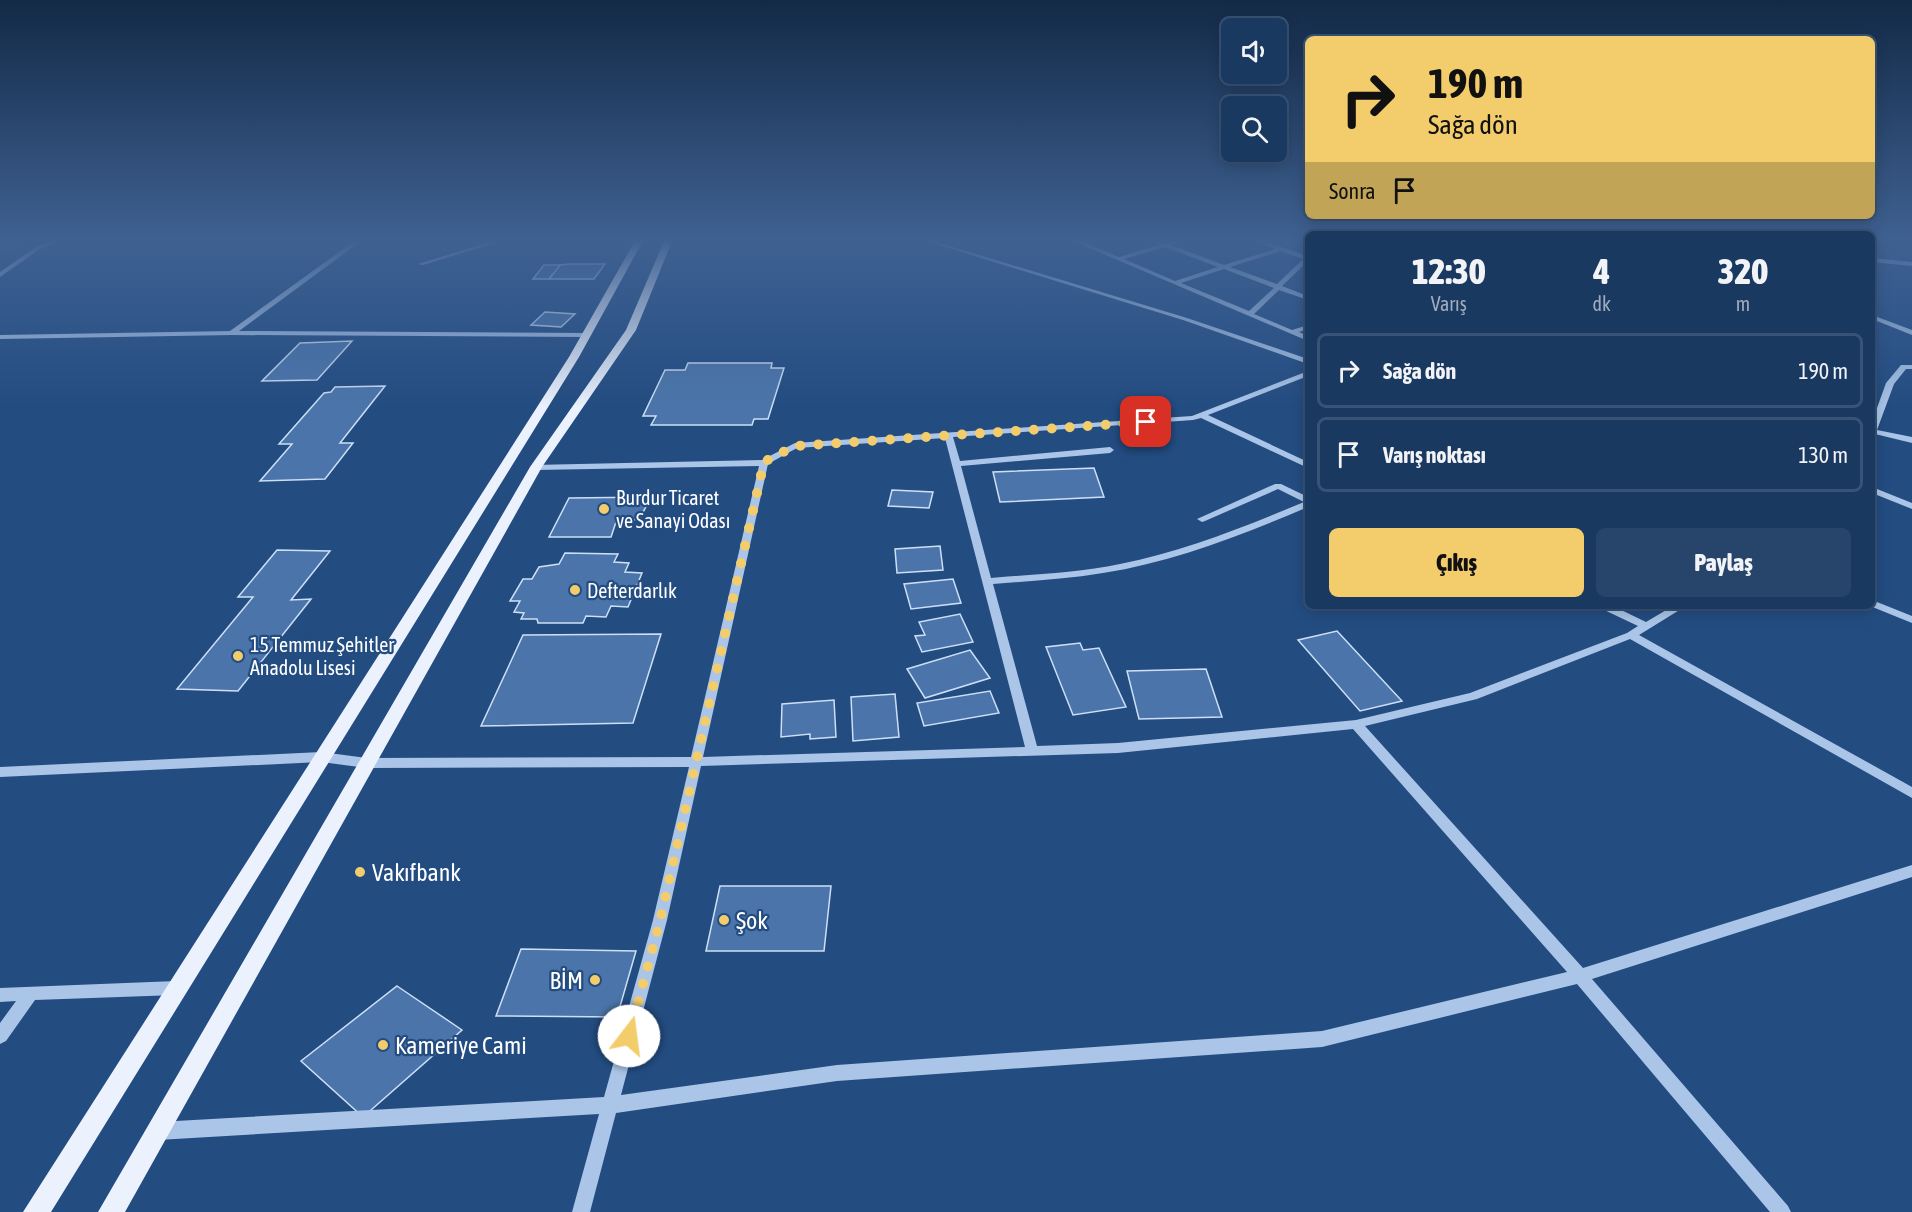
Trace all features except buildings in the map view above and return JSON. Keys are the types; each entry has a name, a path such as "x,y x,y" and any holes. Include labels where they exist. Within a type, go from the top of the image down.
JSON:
{"main road":[{"path":"36,1212 587,335 609,296"},
{"path":"111,1212 536,467 631,330 645,296"}],"street":[{"path":"232,333 283,296"},
{"path":"1109,296 1173,315 1305,361"},
{"path":"1208,296 1305,338"},
{"path":"1250,314 1269,296"},
{"path":"1875,318 1912,333"},
{"path":"1293,332 1305,328"},
{"path":"0,337 232,333 587,335"},
{"path":"1875,426 1890,383 1904,367 1912,367"},
{"path":"536,467 764,462 795,446 1182,419 1202,415 1305,374"},
{"path":"1202,415 1305,464"},
{"path":"1875,432 1912,440"},
{"path":"949,437 1032,751"},
{"path":"957,464 1110,450"},
{"path":"581,1212 660,921 764,462"},
{"path":"1202,519 1278,486 1305,500"},
{"path":"1875,491 1912,506"},
{"path":"987,582 1117,568 1157,559 1224,538 1305,503"},
{"path":"1875,604 1912,620"},
{"path":"1610,609 1646,626"},
{"path":"0,772 321,757 367,763 696,762 1118,748 1356,724 1473,696 1631,635 1676,609"},
{"path":"1631,635 1912,793"},
{"path":"1356,724 1580,976 1782,1212"},
{"path":"158,1131 610,1105 837,1073 1322,1038 1580,976 1912,871"},
{"path":"0,995 176,988"},
{"path":"0,1035 31,993"}],"place":[{"name":"Burdur Ticaret ve Sanayi Odası","path":"604,509"},
{"name":"Defterdarlık","path":"575,590"},
{"name":"15 Temmuz Şehitler Anadolu Lisesi","path":"238,656"},
{"name":"Vakıfbank","path":"360,872"},
{"name":"Şok","path":"724,920"},
{"name":"BİM","path":"595,980"},
{"name":"Kameriye Cami","path":"383,1045"}],"route":[{"path":"629,1036 660,921 764,462 795,446 913,440 1146,422"}]}
